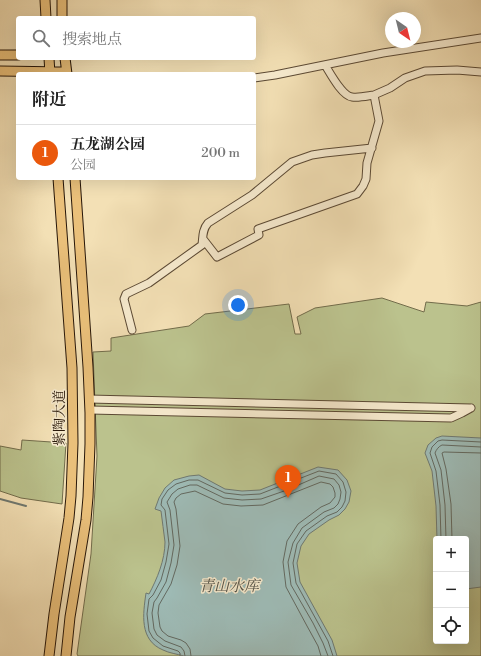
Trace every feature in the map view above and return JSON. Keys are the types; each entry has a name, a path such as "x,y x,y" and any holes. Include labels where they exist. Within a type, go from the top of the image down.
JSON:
{"main road":[{"path":"45,0 46,16"},
{"path":"62,0 62,16"},
{"path":"0,55 16,55"},
{"path":"49,60 50,72"},
{"path":"65,60 66,72"},
{"path":"0,71 25,72"},
{"name":"紫陶大道","path":"49,656 69,518 73,444 72,368 58,180"},
{"path":"66,656 70,617 86,520 90,410 75,180"}],"street":[{"path":"256,78 383,53 481,38"},
{"path":"325,65 335,82 347,96 352,97 374,95 390,88 405,78 425,71 457,70 481,72"},
{"path":"203,239 218,257 259,234 258,229 357,194 366,179 367,163 379,118 374,95"},
{"path":"132,330 124,299 126,294 149,283 202,245 203,232 208,223 252,195 292,162 312,155 372,148"},
{"path":"89,400 471,408 462,414 451,418 90,410"}],"green space":[{"path":"382,298 424,312 426,302 467,306 481,302 481,656 78,656 77,654 91,554 97,456 93,352 111,351 111,338 189,326 205,314 289,304 295,334 301,334 297,317 315,308"},
{"path":"22,440 66,443 62,504 21,498 0,491 0,446 21,450"}],"water":[{"path":"442,436 481,438 481,587 469,589 469,536 437,536 436,506 432,471 425,453 428,445 436,438"},
{"name":"青山水库","path":"318,467 338,470 347,480 351,491 349,502 339,515 309,534 301,546 297,563 300,582 332,640 337,656 184,656 165,651 155,646 146,633 144,626 144,609 146,593 149,594 155,582 164,556 165,542 161,511 155,509 165,488 174,480 199,475 225,489 242,491 260,490"}],"waterway":[{"path":"0,499 26,506"}],"place":[{"name":"五龙湖公园","path":"288,498"}]}
